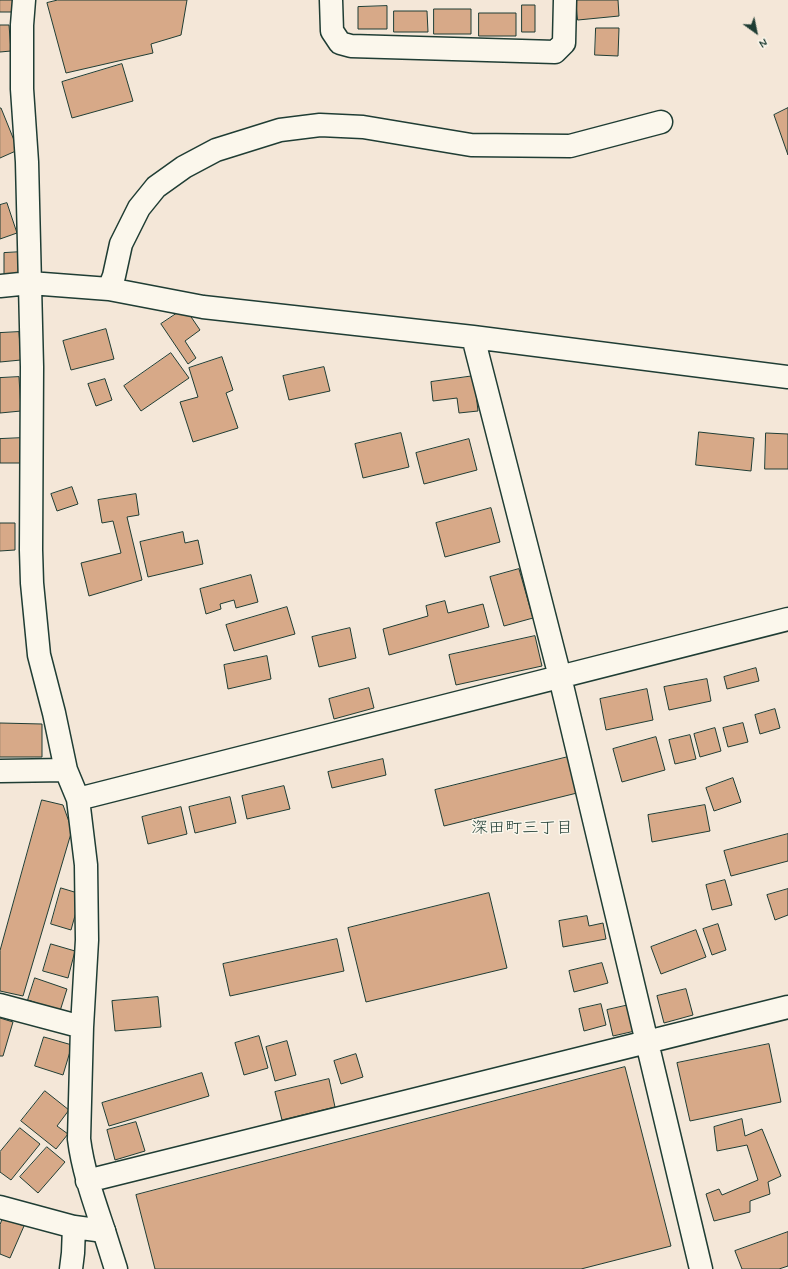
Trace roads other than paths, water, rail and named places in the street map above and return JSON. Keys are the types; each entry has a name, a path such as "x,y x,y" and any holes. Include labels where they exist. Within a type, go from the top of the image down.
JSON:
{"street":[{"path":"24,0 22,26 22,89 27,162 32,367 32,583 40,655 66,770 78,799 86,865 87,940 82,1027 80,1139 82,1158 87,1181 116,1269"},
{"path":"331,0 332,31 340,43 351,46 555,52 564,43 565,0"},
{"path":"109,289 114,276 121,244 138,208 156,187 184,167 216,150 280,130 320,125 363,128 471,145 570,146 661,122"},
{"path":"0,286 30,283 109,289 203,307 473,337 788,377"},
{"path":"473,337 560,676 701,1269"},
{"path":"78,799 788,619"},
{"path":"0,771 66,770"},
{"path":"0,1005 82,1027"},
{"path":"87,1181 788,1007"},
{"path":"0,1207 74,1227 104,1232"},
{"path":"71,1269 74,1227"}],"district":[{"name":"深田町三丁目","path":"522,829"}]}
